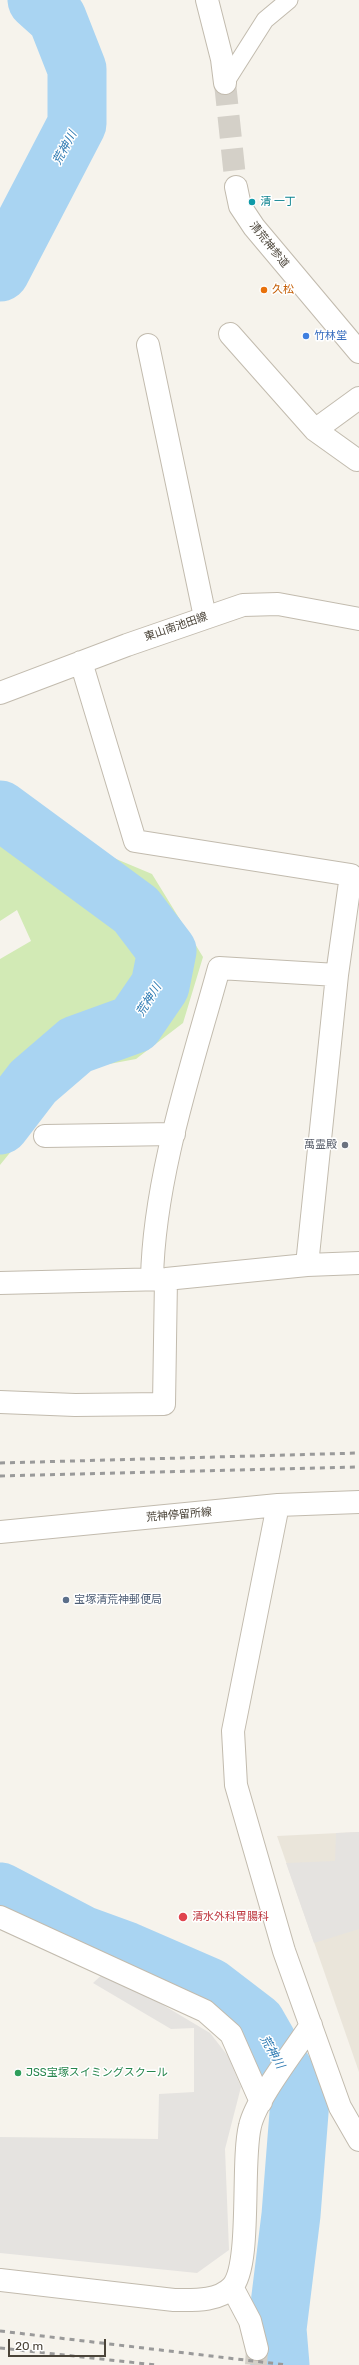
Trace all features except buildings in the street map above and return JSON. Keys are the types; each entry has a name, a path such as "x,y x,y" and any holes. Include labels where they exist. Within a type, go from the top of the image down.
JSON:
{"street":[{"path":"207,0 222,59 225,83"},
{"name":"清荒神参道","path":"236,187 240,206 254,227 359,352"},
{"path":"230,334 315,430 357,460"},
{"path":"148,345 205,617"},
{"path":"315,430 359,398"},
{"name":"東山南池田線","path":"0,693 81,662 242,605 278,604 359,619"},
{"path":"81,662 135,841 351,875 337,975 307,1265"},
{"path":"0,1402 75,1405 164,1404 159,1279 153,1245 174,1134 219,968 337,975"},
{"path":"45,1136 174,1134"},
{"path":"0,1283 159,1279 307,1265 359,1263"},
{"name":"荒神停留所線","path":"0,1532 278,1505 359,1502"},
{"path":"278,1505 233,1731 236,1785 284,1951 305,2033 340,2106 359,2140"},
{"path":"0,1917 205,2011 231,2034 263,2099"},
{"path":"0,2280 174,2300 203,2300 217,2296 232,2287 240,2270 244,2247 245,2160 250,2125 263,2099 305,2033"},
{"path":"232,2287 250,2321 256,2349"}],"lane":[{"path":"225,83 264,20 289,0"}],"shaded area":[{"path":"359,1832 359,2072 277,1836"},
{"path":"359,1832 359,1929 314,1943 286,1863 335,1861 336,1833"},
{"path":"106,1971 210,2033 228,2056 241,2087 225,2149 229,2250 197,2273 0,2253 0,2137 158,2139 159,2094 194,2092 194,2028 171,2029 93,1983"}],"green space":[{"path":"0,793 15,795 90,848 152,874 203,957 183,1023 136,1059 77,1070 0,1165 0,959 31,941 17,910 0,921"}],"waterway":[{"name":"荒神川","path":"0,272 77,124 77,69 57,18 37,0"},
{"name":"荒神川","path":"0,810 136,910 167,951 160,986 134,1024 76,1045 33,1082 0,1125"},
{"name":"荒神川","path":"0,1892 82,1935 126,1951 209,1987 256,2023 300,2100 291,2215 277,2329 280,2365"}],"tunnel":[{"path":"225,83 236,187"},
{"path":"256,2365 257,2349"}],"railway":[{"path":"0,1463 359,1453"},
{"path":"0,1476 359,1467"},
{"path":"0,2331 287,2365"},
{"path":"0,2348 156,2365"}],"place":[{"name":"清 一丁","path":"252,202"},
{"name":"久松","path":"264,290"},
{"name":"竹林堂","path":"306,336"},
{"name":"萬霊殿","path":"345,1145"},
{"name":"宝塚清荒神郵便局","path":"66,1600"},
{"name":"清水外科胃腸科","path":"183,1917"},
{"name":"JSS宝塚スイミングスクール","path":"18,2073"}]}
